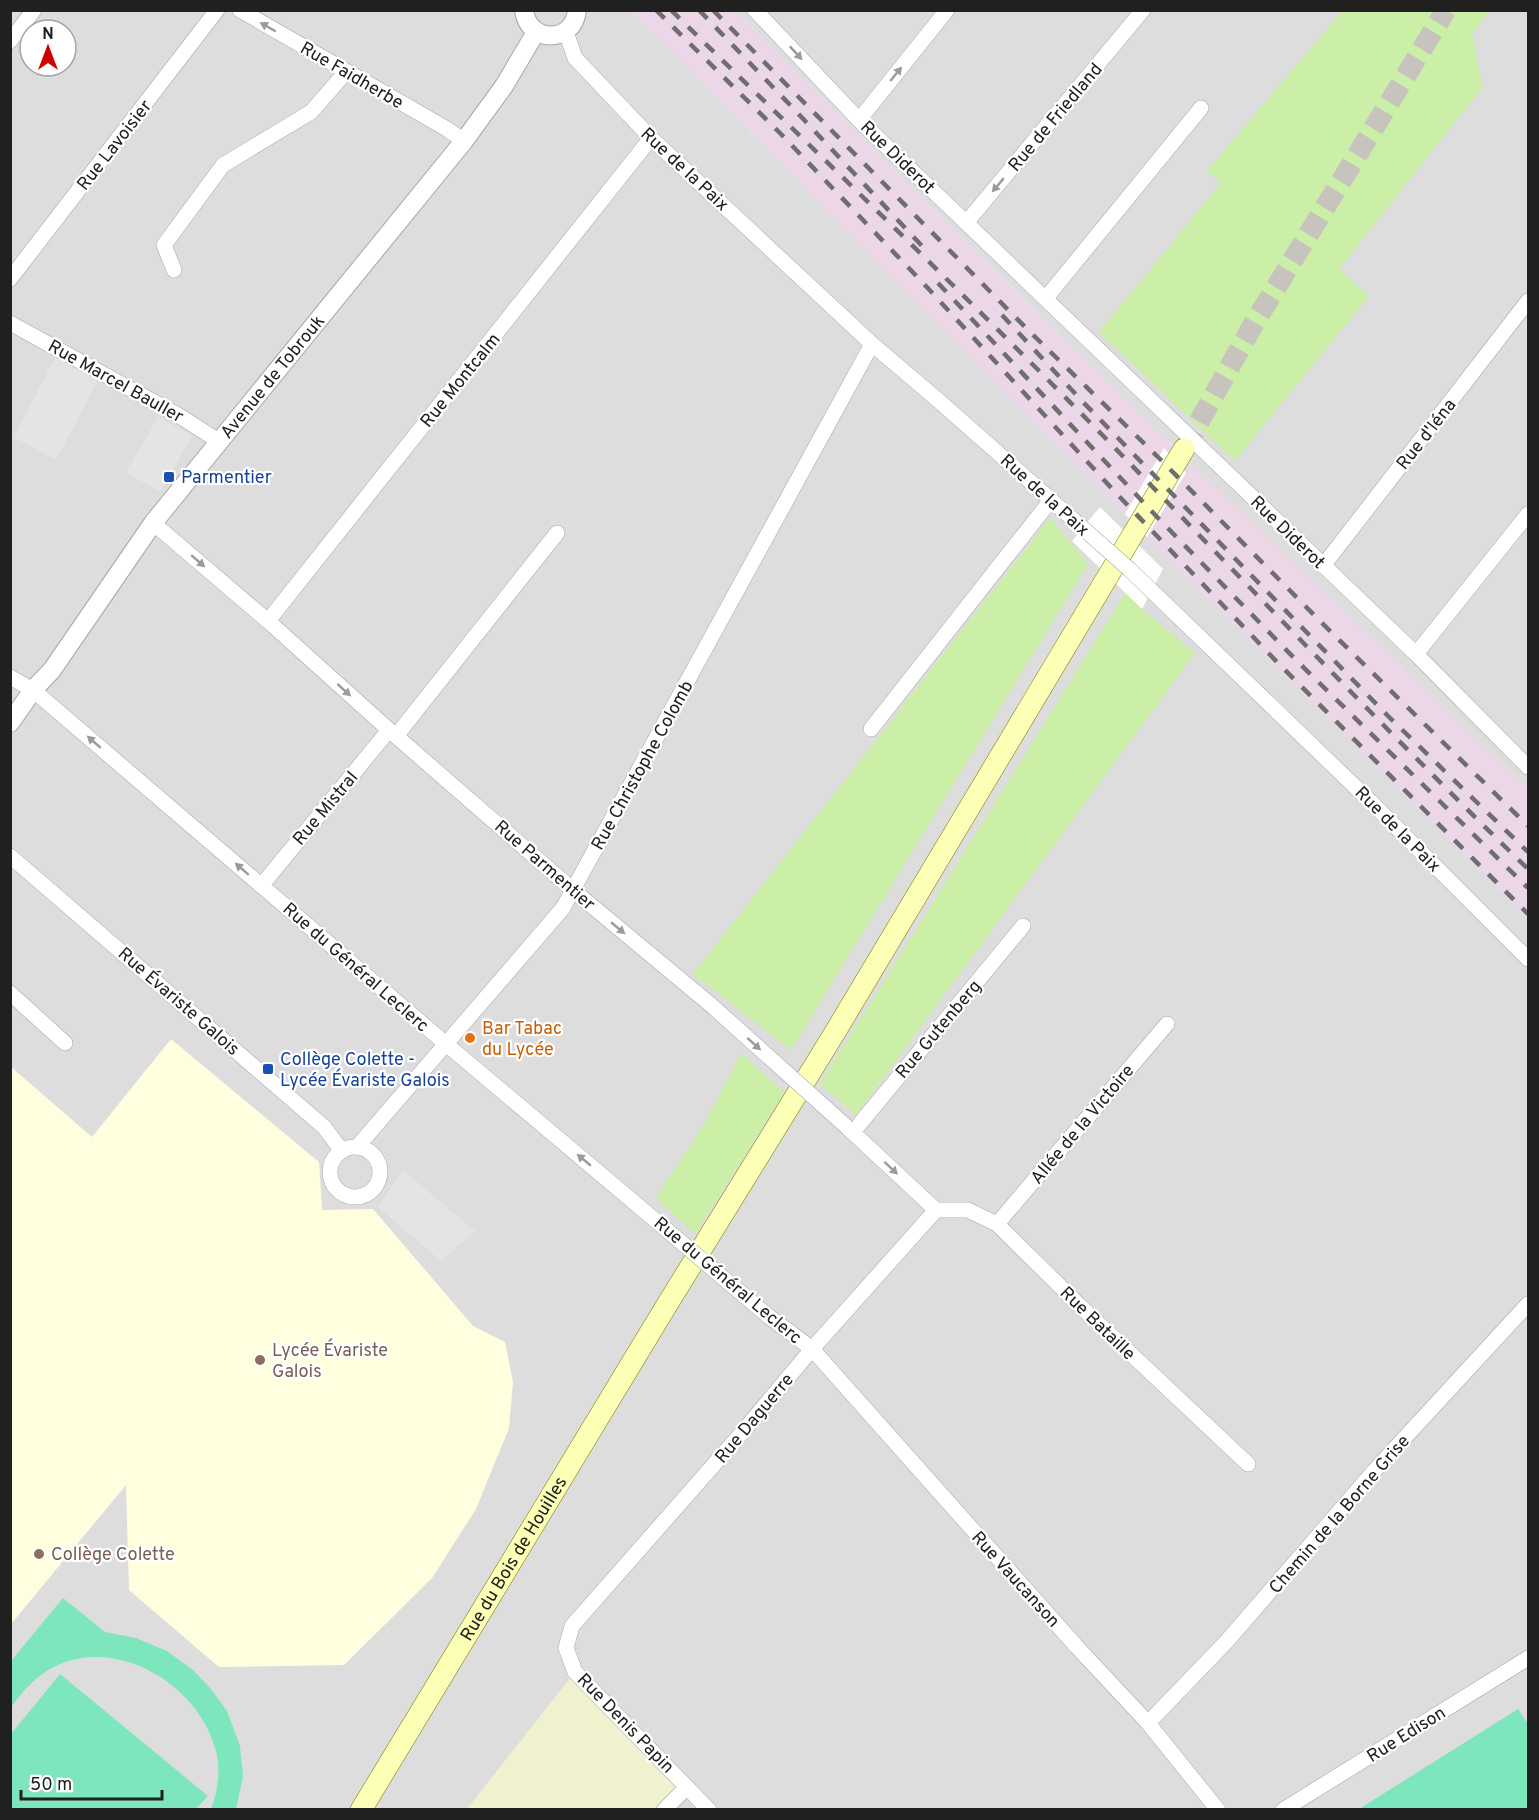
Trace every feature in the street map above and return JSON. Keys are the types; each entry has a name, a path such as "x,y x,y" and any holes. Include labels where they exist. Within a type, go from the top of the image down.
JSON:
{"main road":[{"name":"Rue du Bois de Houilles","path":"361,1809 834,1034 1185,449"}],"street":[{"path":"10,41 33,10"},
{"name":"Rue Lavoisier","path":"10,279 217,10"},
{"name":"Rue Faidherbe","path":"240,10 464,141"},
{"path":"524,10 529,26 536,32 551,37 566,32 573,25 577,17 577,10"},
{"name":"Rue Diderot","path":"755,10 859,120 1416,654 1528,767"},
{"path":"859,120 947,10"},
{"name":"Rue de Friedland","path":"966,223 1140,11"},
{"name":"Avenue de Tobrouk","path":"10,723 33,690 52,670 153,523 464,141 504,86 536,32"},
{"name":"Rue de la Paix","path":"566,32 575,58 651,138 872,344 939,400 1130,569 1372,803 1528,958"},
{"path":"174,270 164,245 224,165 311,112 346,72"},
{"path":"1046,298 1201,108"},
{"name":"Rue Montcalm","path":"268,621 651,138"},
{"name":"Rue d'Iéna","path":"1323,566 1528,301"},
{"name":"Rue Marcel Bauller","path":"10,323 168,409 220,442"},
{"name":"Rue Christophe Colomb","path":"350,1149 446,1044 563,908 872,344"},
{"path":"871,729 1051,500"},
{"path":"1416,654 1528,514"},
{"name":"Rue Parmentier","path":"153,523 268,621 574,891 711,1005 936,1210"},
{"name":"Rue Mistral","path":"261,886 393,733 557,533"},
{"name":"Rue du Général Leclerc","path":"10,677 33,690 628,1198 767,1315 812,1349"},
{"name":"Rue Évariste Galois","path":"10,856 350,1149"},
{"name":"Rue Gutenberg","path":"850,1130 1023,926"},
{"path":"10,993 65,1043"},
{"name":"Allée de la Victoire","path":"997,1224 1167,1024"},
{"name":"Rue Bataille","path":"936,1210 968,1210 997,1224 1080,1306 1248,1464"},
{"name":"Rue Daguerre","path":"572,1626 936,1210"},
{"name":"Chemin de la Borne Grise","path":"1148,1723 1227,1641 1375,1470 1528,1304"},
{"name":"Rue Vaucanson","path":"812,1349 1077,1647 1148,1723 1218,1809"},
{"name":"Rue Denis Papin","path":"572,1626 566,1648 575,1672 709,1809"},
{"name":"Rue Edison","path":"1282,1809 1528,1658"},
{"path":"664,1809 687,1786"}],"shaded area":[{"path":"11,11 631,11 1147,537 1528,918 1528,1809 11,1810"},
{"path":"631,11 736,11 1192,465 1528,789 1528,918 1147,537"},
{"path":"736,11 1528,11 1528,789 1192,465"},
{"path":"56,356 99,378 56,460 14,437"},
{"path":"158,417 192,436 160,492 126,472"},
{"name":"Lycée Évariste Galois","path":"171,1039 319,1162 322,1210 373,1209 473,1326 505,1342 513,1382 509,1428 476,1509 432,1578 344,1665 219,1667 129,1590 126,1485 11,1624 11,1067 92,1137"},
{"path":"403,1170 475,1231 441,1261 378,1207"},
{"path":"575,1672 687,1787 664,1809 466,1810"}],"green space":[{"path":"1343,10 1490,11 1472,34 1483,87 1339,269 1369,296 1235,461 1099,332 1221,183 1207,171"},
{"path":"1050,518 1088,564 791,1050 693,974"},
{"path":"1126,592 1142,609 1195,653 856,1115 820,1084"},
{"path":"741,1053 784,1093 695,1234 656,1198 702,1128"},
{"path":"63,1598 105,1632 136,1638 167,1651 193,1670 211,1689 227,1711 240,1746 243,1777 236,1809 211,1809 217,1788 218,1766 216,1751 207,1728 176,1688 155,1673 131,1663 107,1658 82,1658 58,1665 44,1673 11,1707 11,1661"},
{"path":"60,1674 208,1796 196,1809 11,1809 11,1734"},
{"path":"1518,1709 1528,1724 1528,1809 1359,1809"}],"pier":[{"path":"1164,448 1186,473 1147,537 1125,514"},
{"path":"1100,507 1163,569 1142,609 1072,541"}],"tunnel":[{"path":"1184,449 1253,325 1446,10"}],"railway":[{"path":"656,10 780,133 924,284 1116,493 1277,662 1528,914"},
{"path":"671,10 1086,418 1382,724 1528,869"},
{"path":"699,10 923,247"},
{"path":"713,10 1026,328 1528,826"},
{"path":"938,283 1158,518 1296,660 1528,888"},
{"path":"1002,315 1082,401 1388,716 1528,852"}],"place":[{"name":"Parmentier","path":"169,477"},
{"name":"Bar Tabac du Lycée","path":"470,1038"},
{"name":"Collège Colette - Lycée Évariste Galois","path":"268,1069"},
{"name":"Lycée Évariste Galois","path":"260,1360"},
{"name":"Collège Colette","path":"39,1554"}]}
